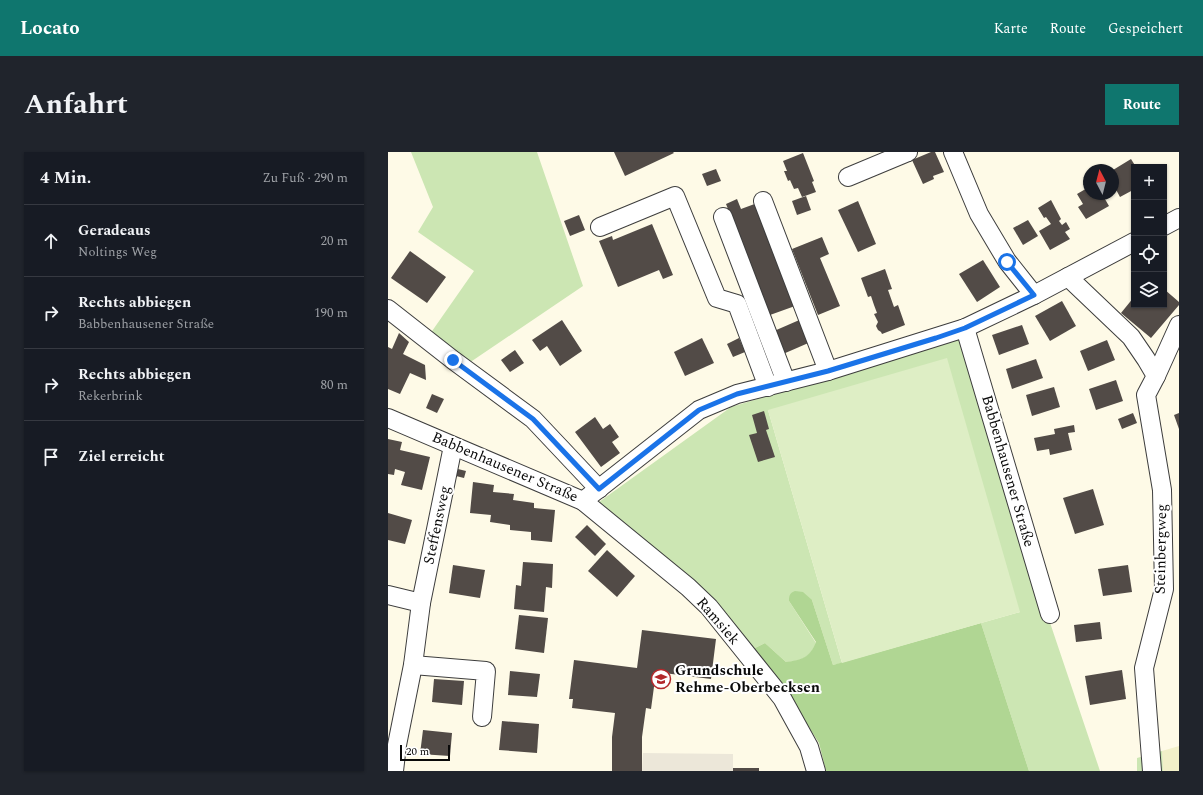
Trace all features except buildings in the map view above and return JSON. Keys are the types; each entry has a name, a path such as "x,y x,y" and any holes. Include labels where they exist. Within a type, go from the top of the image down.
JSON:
{"street":[{"path":"848,178 908,152"},
{"path":"953,152 979,214 1007,262 1034,295"},
{"path":"600,227 675,196 717,298 737,304 768,387"},
{"path":"763,201 828,371"},
{"path":"723,217 786,382"},
{"path":"1167,224 1179,218"},
{"name":"Babbenhausener Straße","path":"388,418 583,501 699,410 737,394 828,371 965,328 1034,295 1131,244"},
{"path":"1068,277 1130,337 1156,376"},
{"path":"388,309 453,360 533,419 599,489"},
{"name":"Steinbergweg","path":"1152,771 1144,668 1171,589 1162,490 1146,395 1179,325"},
{"name":"Babbenhausener Straße","path":"965,328 1050,614"},
{"name":"Steffensweg","path":"394,771 397,745 413,665 420,603 453,446"},
{"name":"Ramsiek","path":"583,501 688,587 709,607 782,698 809,747 816,771"},
{"path":"388,595 420,603"},
{"path":"413,665 486,671 482,717"}],"shaded area":[{"path":"1179,746 1179,771 1163,771 1162,751"},
{"path":"643,753 733,754 733,771 642,771"}],"green space":[{"path":"411,152 537,152 583,286 469,363 430,334 474,271 418,232 433,207"},
{"path":"960,337 1040,593 1100,771 1029,771 981,623 1020,612 768,410 842,663 833,665 812,600 789,601 816,643 808,655 801,660 786,662 765,643 751,650 690,581 599,502 731,407"},
{"path":"947,358 1020,612 842,663 768,410"},
{"path":"795,591 803,592 812,600 833,665 981,623 1029,771 826,771 819,743 781,683 751,650 765,643 786,662 801,659 811,652 816,642 789,601 790,594"},
{"path":"1162,751 1163,771 1137,771 1137,758"}],"place":[{"name":"Grundschule Rehme-Oberbecksen","path":"661,679"}],"route":[{"path":"453,360 533,419 599,489 699,410 737,394 828,371 936,338 965,328 1034,295 1007,262"}]}
